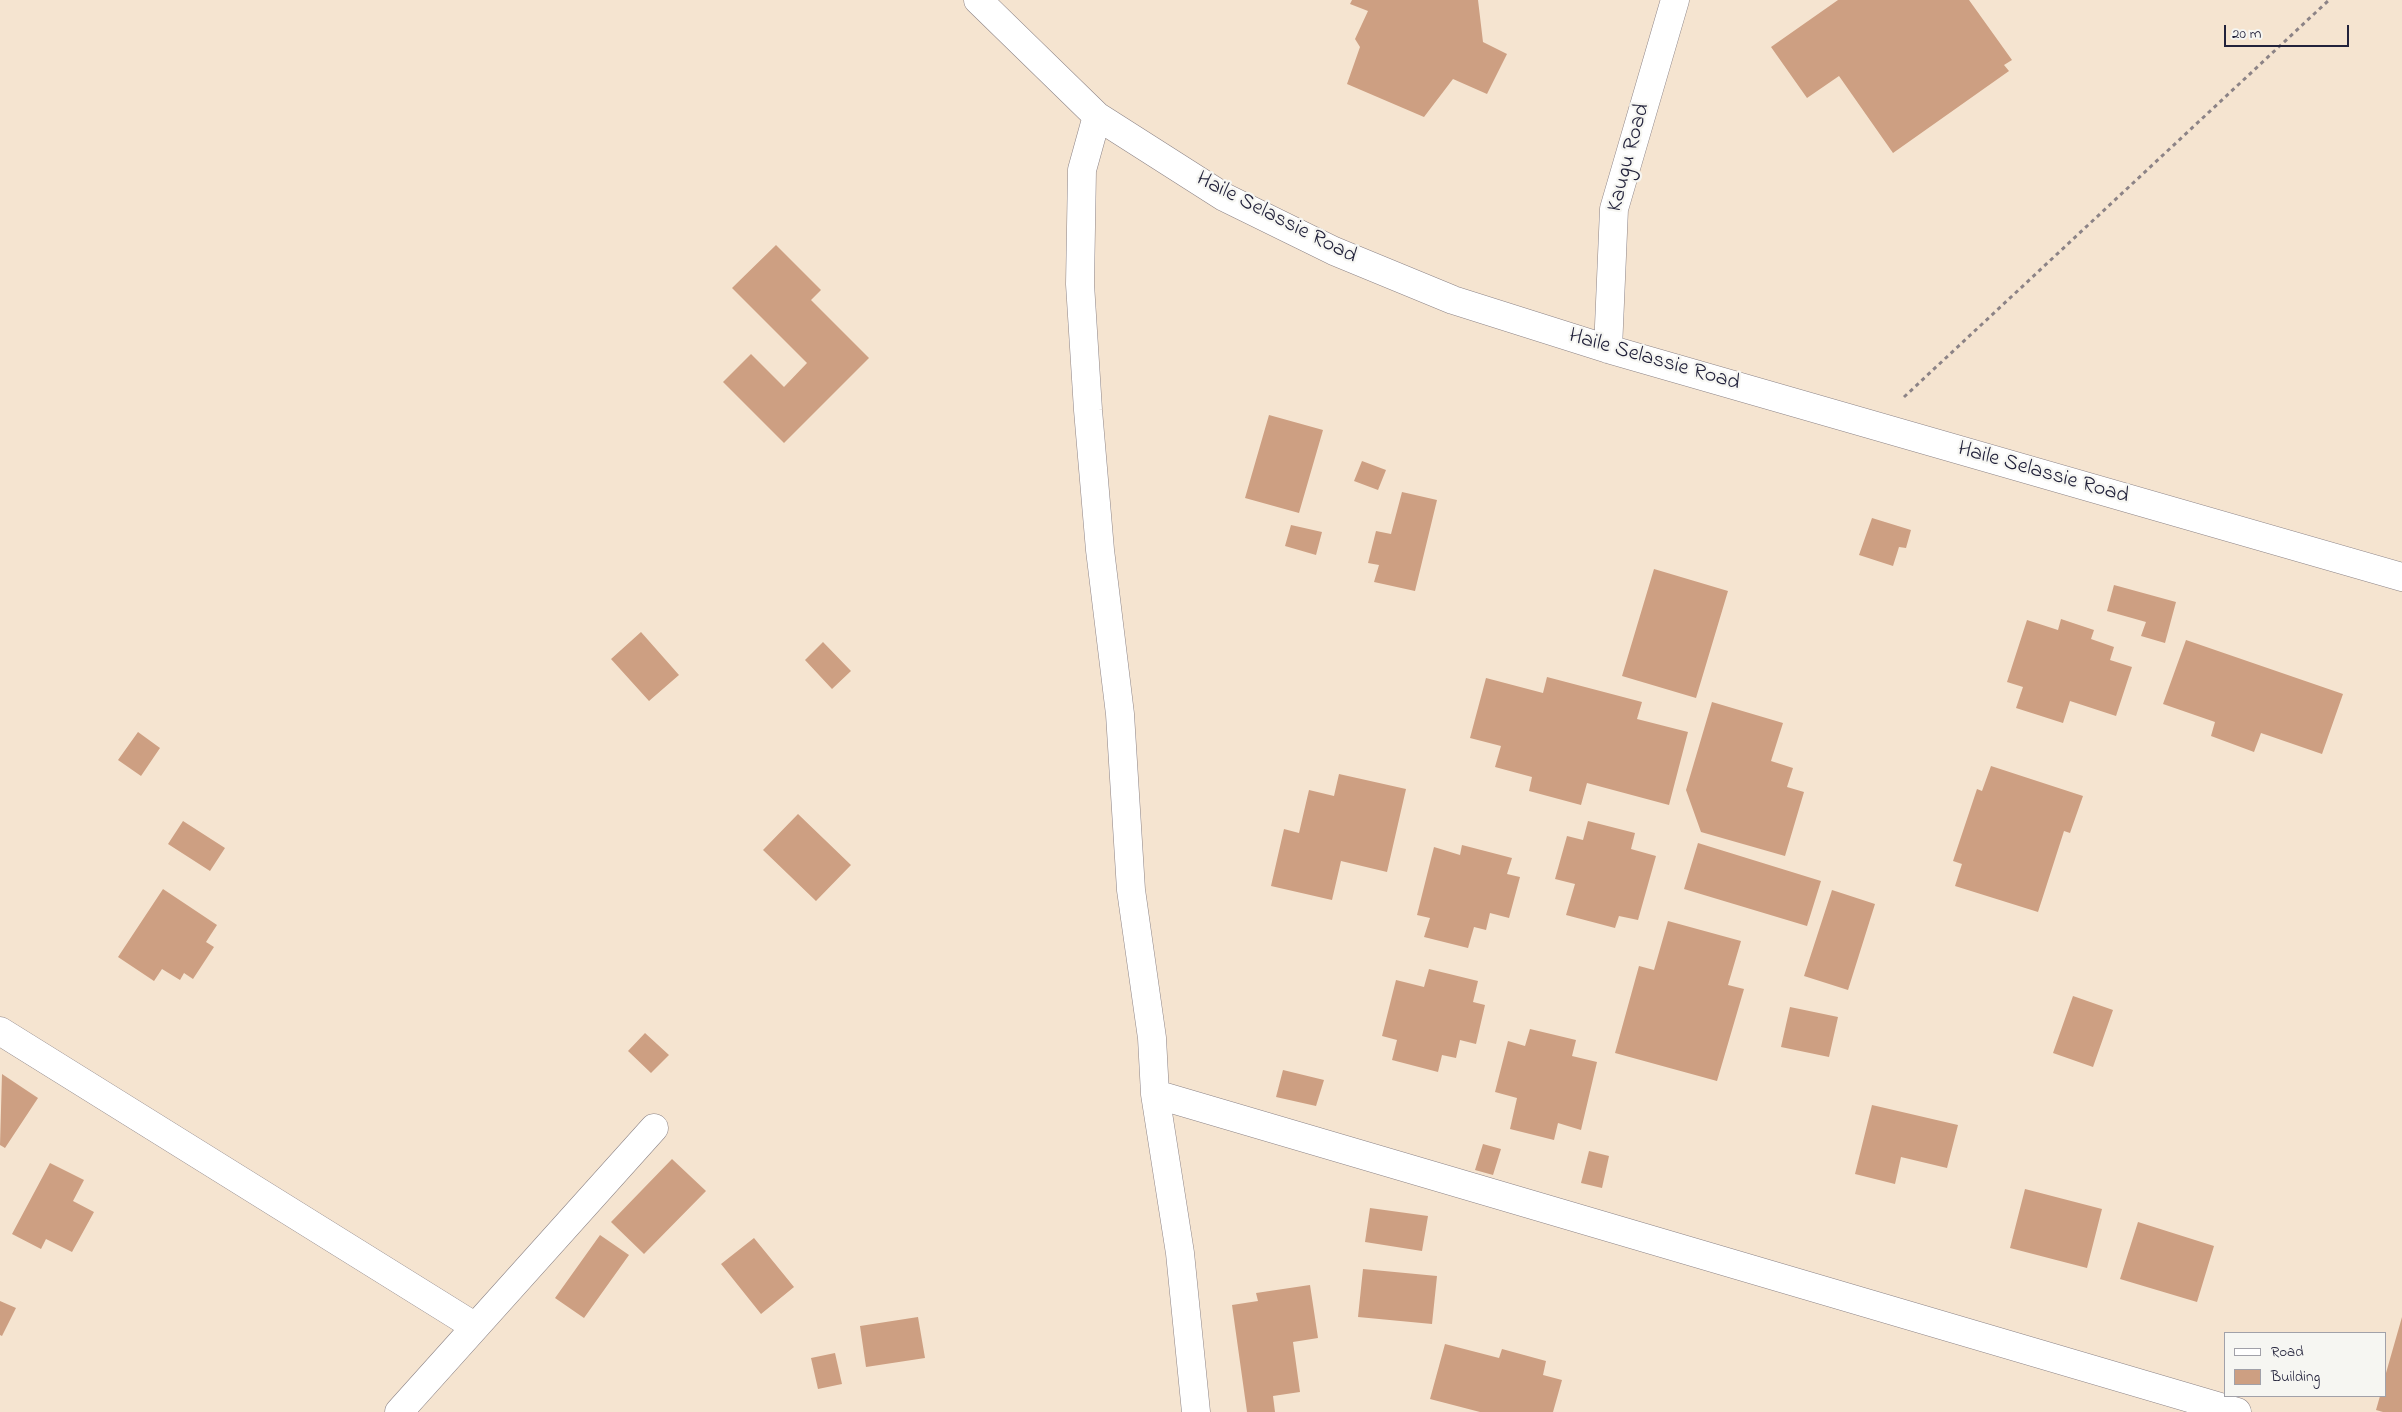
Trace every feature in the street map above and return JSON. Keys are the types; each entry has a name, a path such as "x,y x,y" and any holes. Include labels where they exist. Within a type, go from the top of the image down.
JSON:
{"street":[{"name":"Haile Selassie Road","path":"978,0 1097,116 1224,196 1334,251 1453,300 1608,349 2402,577"},
{"name":"Kaugu Road","path":"1608,349 1614,209 1675,0"},
{"path":"1097,116 1082,170 1080,284 1100,550 1120,714 1131,890 1152,1038 1155,1094 1180,1253 1196,1412"},
{"path":"0,1031 474,1326"},
{"path":"1155,1094 2237,1412"},
{"path":"399,1412 474,1326 654,1128"}],"path":[{"path":"1874,425 2329,0"}],"building":[{"path":"1352,0 1478,0 1483,42 1507,54 1487,94 1453,79 1424,117 1347,84 1360,47 1355,39 1368,11 1350,4"},
{"path":"1838,0 1969,0 2012,60 2004,65 2009,71 1893,153 1839,76 1807,98 1771,47"},
{"path":"776,245 821,290 811,300 869,358 784,443 723,382 751,354 784,387 807,363 732,288"},
{"path":"1269,415 1323,430 1299,513 1245,498"},
{"path":"1362,461 1386,470 1378,490 1354,481"},
{"path":"1402,492 1437,500 1415,591 1374,582 1379,565 1368,563 1376,531 1391,534"},
{"path":"1872,518 1911,530 1906,548 1899,547 1893,566 1859,555"},
{"path":"1291,525 1322,532 1316,555 1285,546"},
{"path":"1654,569 1728,591 1696,698 1622,676"},
{"path":"2114,585 2176,602 2165,643 2141,636 2146,622 2107,611"},
{"path":"2061,619 2094,630 2091,639 2114,647 2110,660 2132,667 2116,716 2070,701 2063,723 2016,708 2023,687 2007,682 2027,620 2058,630"},
{"path":"641,632 679,675 649,701 611,659"},
{"path":"2186,640 2343,694 2322,754 2261,733 2254,752 2211,736 2215,722 2163,704"},
{"path":"823,642 851,671 832,689 805,660"},
{"path":"1547,677 1642,702 1637,719 1688,732 1669,805 1587,783 1581,805 1529,791 1532,777 1495,767 1501,746 1470,738 1486,678 1543,693"},
{"path":"1712,702 1783,723 1771,761 1793,768 1787,787 1804,792 1785,856 1701,832 1686,790"},
{"path":"138,732 160,748 141,776 118,760"},
{"path":"1991,766 2083,796 2070,833 2064,831 2038,912 1955,886 1962,864 1953,861 1977,789 1982,791"},
{"path":"1339,774 1406,789 1387,872 1341,861 1332,900 1271,886 1284,829 1299,833 1309,790 1334,796"},
{"path":"798,814 851,865 816,901 763,850"},
{"path":"183,821 225,848 210,871 168,844"},
{"path":"1588,821 1635,833 1631,849 1656,856 1638,920 1619,916 1615,928 1566,915 1575,884 1555,879 1567,836 1583,840"},
{"path":"1698,843 1821,881 1807,926 1684,889"},
{"path":"1462,845 1512,858 1507,874 1520,877 1509,918 1490,913 1486,930 1474,927 1468,948 1424,937 1430,918 1417,915 1434,847 1460,855"},
{"path":"163,889 217,925 206,942 214,947 193,979 184,973 180,980 162,969 154,981 118,957"},
{"path":"1832,890 1875,904 1848,990 1804,976"},
{"path":"1668,921 1741,941 1728,985 1744,989 1717,1081 1615,1053 1639,966 1654,970"},
{"path":"1429,969 1478,981 1473,1002 1485,1005 1476,1044 1460,1040 1456,1058 1442,1055 1438,1072 1392,1060 1397,1040 1382,1036 1396,980 1424,987"},
{"path":"2073,996 2113,1010 2093,1067 2053,1053"},
{"path":"1790,1007 1838,1017 1829,1057 1781,1047"},
{"path":"1530,1029 1576,1040 1572,1056 1597,1062 1581,1130 1558,1123 1554,1140 1510,1129 1517,1098 1495,1092 1508,1041 1525,1046"},
{"path":"645,1033 669,1055 651,1073 628,1051"},
{"path":"1283,1070 1324,1080 1316,1106 1276,1097"},
{"path":"2,1074 38,1098 5,1148 0,1145"},
{"path":"1872,1105 1958,1125 1947,1168 1901,1157 1895,1184 1855,1174"},
{"path":"1483,1144 1501,1149 1493,1175 1475,1170"},
{"path":"1589,1151 1609,1156 1602,1188 1581,1183"},
{"path":"672,1159 706,1191 644,1254 611,1222"},
{"path":"50,1163 84,1180 73,1201 94,1212 72,1252 46,1239 41,1249 12,1234"},
{"path":"2025,1189 2102,1209 2087,1268 2010,1248"},
{"path":"1370,1208 1428,1216 1422,1251 1365,1242"},
{"path":"2138,1222 2214,1246 2197,1302 2120,1279"},
{"path":"600,1235 629,1255 584,1318 555,1298"},
{"path":"754,1238 794,1287 761,1314 721,1264"},
{"path":"1363,1269 1437,1276 1432,1324 1358,1317"},
{"path":"1310,1285 1318,1338 1293,1342 1300,1392 1273,1396 1275,1412 1247,1412 1232,1305 1258,1301 1256,1293"},
{"path":"0,1301 16,1308 2,1336 0,1335"},
{"path":"918,1317 925,1358 866,1367 860,1326"},
{"path":"2402,1317 2402,1412 2376,1410 2380,1397 2387,1397 2387,1370"},
{"path":"1445,1344 1499,1358 1502,1349 1546,1361 1543,1375 1562,1380 1553,1412 1480,1412 1430,1399"},
{"path":"835,1353 842,1384 818,1389 811,1358"}]}
